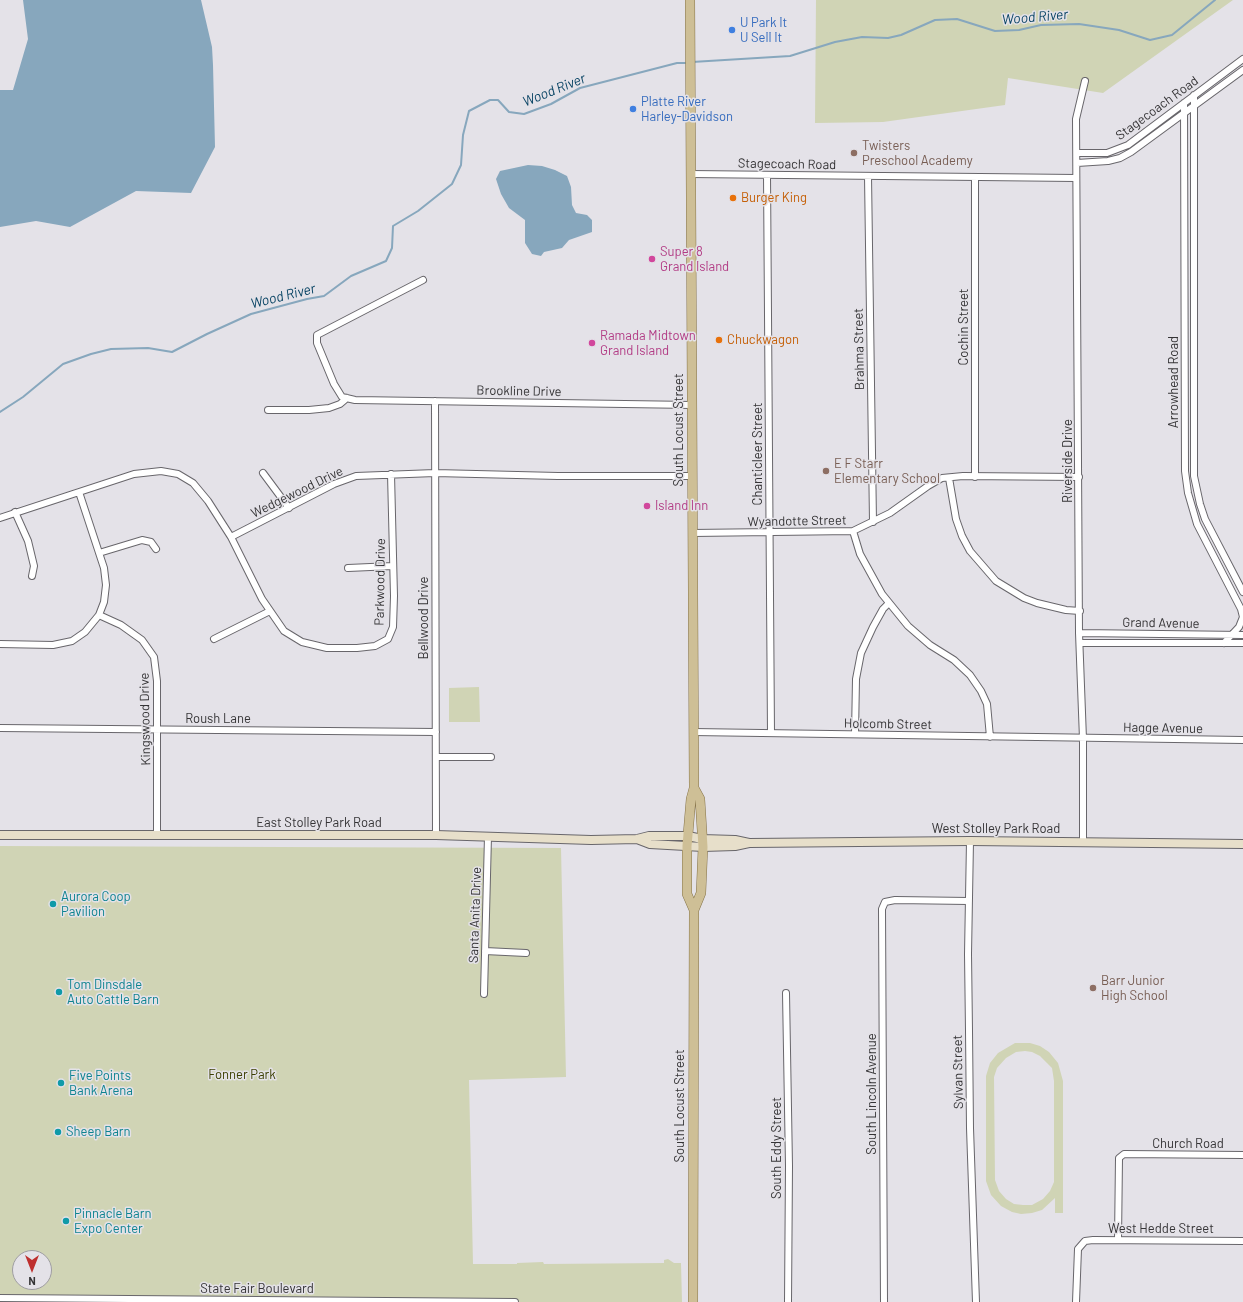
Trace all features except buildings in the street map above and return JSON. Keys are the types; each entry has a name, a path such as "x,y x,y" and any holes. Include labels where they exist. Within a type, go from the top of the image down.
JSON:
{"main road":[{"name":"South Locust Street","path":"690,0 694,788 691,799 687,846 687,894 694,910"},
{"name":"South Locust Street","path":"693,1302 694,910 701,893 702,843 700,798 694,788"}],"street":[{"name":"Stagecoach Road","path":"1076,152 1108,153 1128,145 1243,59"},
{"name":"Stagecoach Road","path":"1076,163 1108,161 1120,158 1142,145 1243,70"},
{"name":"Riverside Drive","path":"1083,842 1083,738 1079,633 1076,118 1085,81"},
{"name":"Arrowhead Road","path":"1194,95 1194,476 1205,519 1243,592"},
{"name":"Arrowhead Road","path":"1184,103 1185,471 1188,493 1197,524 1241,609 1241,622 1224,643"},
{"name":"Stagecoach Road","path":"690,174 1076,178"},
{"name":"Chanticleer Street","path":"768,175 771,733"},
{"name":"Brahma Street","path":"868,176 873,522"},
{"name":"Cochin Street","path":"975,177 975,477"},
{"path":"347,398 342,397 334,384 317,343 317,335 423,280"},
{"name":"Brookline Drive","path":"347,398 355,400 692,405"},
{"path":"268,410 309,410 329,408 340,404 347,398"},
{"name":"Bellwood Drive","path":"435,401 436,836"},
{"path":"0,518 134,474 161,471 178,474 193,483 208,501 231,537"},
{"path":"263,473 289,508"},
{"name":"Wedgewood Drive","path":"231,537 334,484 356,476 435,473 558,476 692,476"},
{"name":"Parkwood Drive","path":"231,537 262,599 284,631 302,642 327,648 357,648 376,646 388,639 393,627 391,474"},
{"name":"Wyandotte Street","path":"692,533 853,531 890,513 942,478 1079,477"},
{"path":"949,478 956,519 962,536 970,551 996,581 1024,598 1066,610 1080,611"},
{"path":"0,644 53,645 72,640 85,632 99,615 104,602 106,585 104,568 79,492"},
{"path":"15,512 28,541 34,566 32,576"},
{"path":"853,531 860,554 882,594 889,603 908,626 930,645 954,660 974,680 987,704 990,737"},
{"path":"99,553 142,540 151,542 156,549"},
{"path":"348,568 393,566"},
{"path":"855,734 856,679 861,653 883,609 889,603"},
{"path":"214,639 270,611"},
{"name":"Kingswood Drive","path":"99,615 121,625 142,640 154,657 157,730 157,835"},
{"name":"Grand Avenue","path":"1079,633 1243,636"},
{"path":"1235,643 1243,636"},
{"name":"Grand Avenue","path":"1080,643 1243,643"},
{"name":"Roush Lane","path":"0,728 436,732"},
{"name":"Holcomb Street","path":"693,732 1083,738"},
{"name":"Hagge Avenue","path":"1083,738 1243,740"},
{"path":"436,757 491,757"},
{"name":"East Stolley Park Road","path":"0,835 488,836 591,840 637,839 649,836 688,836"},
{"name":"Santa Anita Drive","path":"484,994 488,836"},
{"name":"West Stolley Park Road","path":"688,836 702,843"},
{"name":"East Stolley Park Road","path":"637,839 650,844 687,846"},
{"name":"West Stolley Park Road","path":"687,846 702,843 735,846 749,843 970,841 1243,844"},
{"name":"Sylvan Street","path":"970,841 970,1128 976,1302"},
{"name":"South Lincoln Avenue","path":"884,1302 882,909 886,902 900,900 969,900"},
{"path":"485,951 526,953"},
{"name":"South Eddy Street","path":"786,993 789,1166 788,1302"},
{"name":"Church Road","path":"1118,1240 1119,1158 1124,1154 1243,1155"},
{"name":"West Hedde Street","path":"1076,1302 1078,1249 1085,1241 1243,1241"},
{"name":"State Fair Boulevard","path":"0,1298 515,1302"}],"green space":[{"path":"816,0 1233,0 1103,93 1008,78 1005,105 883,122 815,123"},
{"path":"479,687 480,722 449,722 449,688"},
{"name":"Fonner Park","path":"0,846 561,848 566,1077 469,1080 473,1264 517,1264 543,1262 544,1264 664,1263 664,1260 668,1259 674,1263 681,1263 682,1302 0,1302"},
{"path":"1015,1043 1030,1043 1040,1046 1049,1052 1058,1063 1063,1081 1063,1213 1055,1213 1055,1198 1042,1210 1021,1214 1012,1212 1001,1206 991,1195 986,1181 986,1076 990,1063 998,1053","holes":["1016,1052 1032,1052 1040,1056 1052,1068 1054,1081 1054,1182 1050,1191 1043,1199 1032,1205 1023,1205 1014,1204 1006,1199 999,1191 995,1180 994,1077 997,1068 1006,1058"]}],"water":[{"path":"23,0 201,0 212,47 215,147 191,193 136,191 70,227 36,221 0,227 0,90 13,90 28,39"},
{"path":"528,165 542,166 567,176 571,187 572,205 576,213 587,215 592,220 592,232 569,240 562,248 544,252 541,256 532,254 525,243 525,220 509,208 501,194 496,179 500,171"}],"waterway":[{"name":"Wood River","path":"692,62 790,56 835,42 862,37 888,38 901,35 935,20 957,19 995,31 1019,30 1041,25 1079,24 1119,30 1150,40 1172,35 1215,0"},
{"name":"Wood River","path":"0,412 23,397 63,364 111,349 148,348 172,352 251,314 324,296 351,276 386,261 392,248 393,226 418,211 452,184 461,165 463,135 469,111 490,100 498,100 509,112 524,114 551,104 580,88 677,63 688,63"}],"place":[{"name":"U Park It U Sell It","path":"732,30"},
{"name":"Platte River Harley-Davidson","path":"633,109"},
{"name":"Twisters Preschool Academy","path":"854,153"},
{"name":"Burger King","path":"733,198"},
{"name":"Super 8 Grand Island","path":"652,259"},
{"name":"Chuckwagon","path":"719,340"},
{"name":"Ramada Midtown Grand Island","path":"592,343"},
{"name":"E F Starr Elementary School","path":"826,471"},
{"name":"Island Inn","path":"647,506"},
{"name":"Aurora Coop Pavilion","path":"53,904"},
{"name":"Barr Junior High School","path":"1093,988"},
{"name":"Tom Dinsdale Auto Cattle Barn","path":"59,992"},
{"name":"Five Points Bank Arena","path":"61,1083"},
{"name":"Sheep Barn","path":"58,1132"},
{"name":"Pinnacle Barn Expo Center","path":"66,1221"}]}
